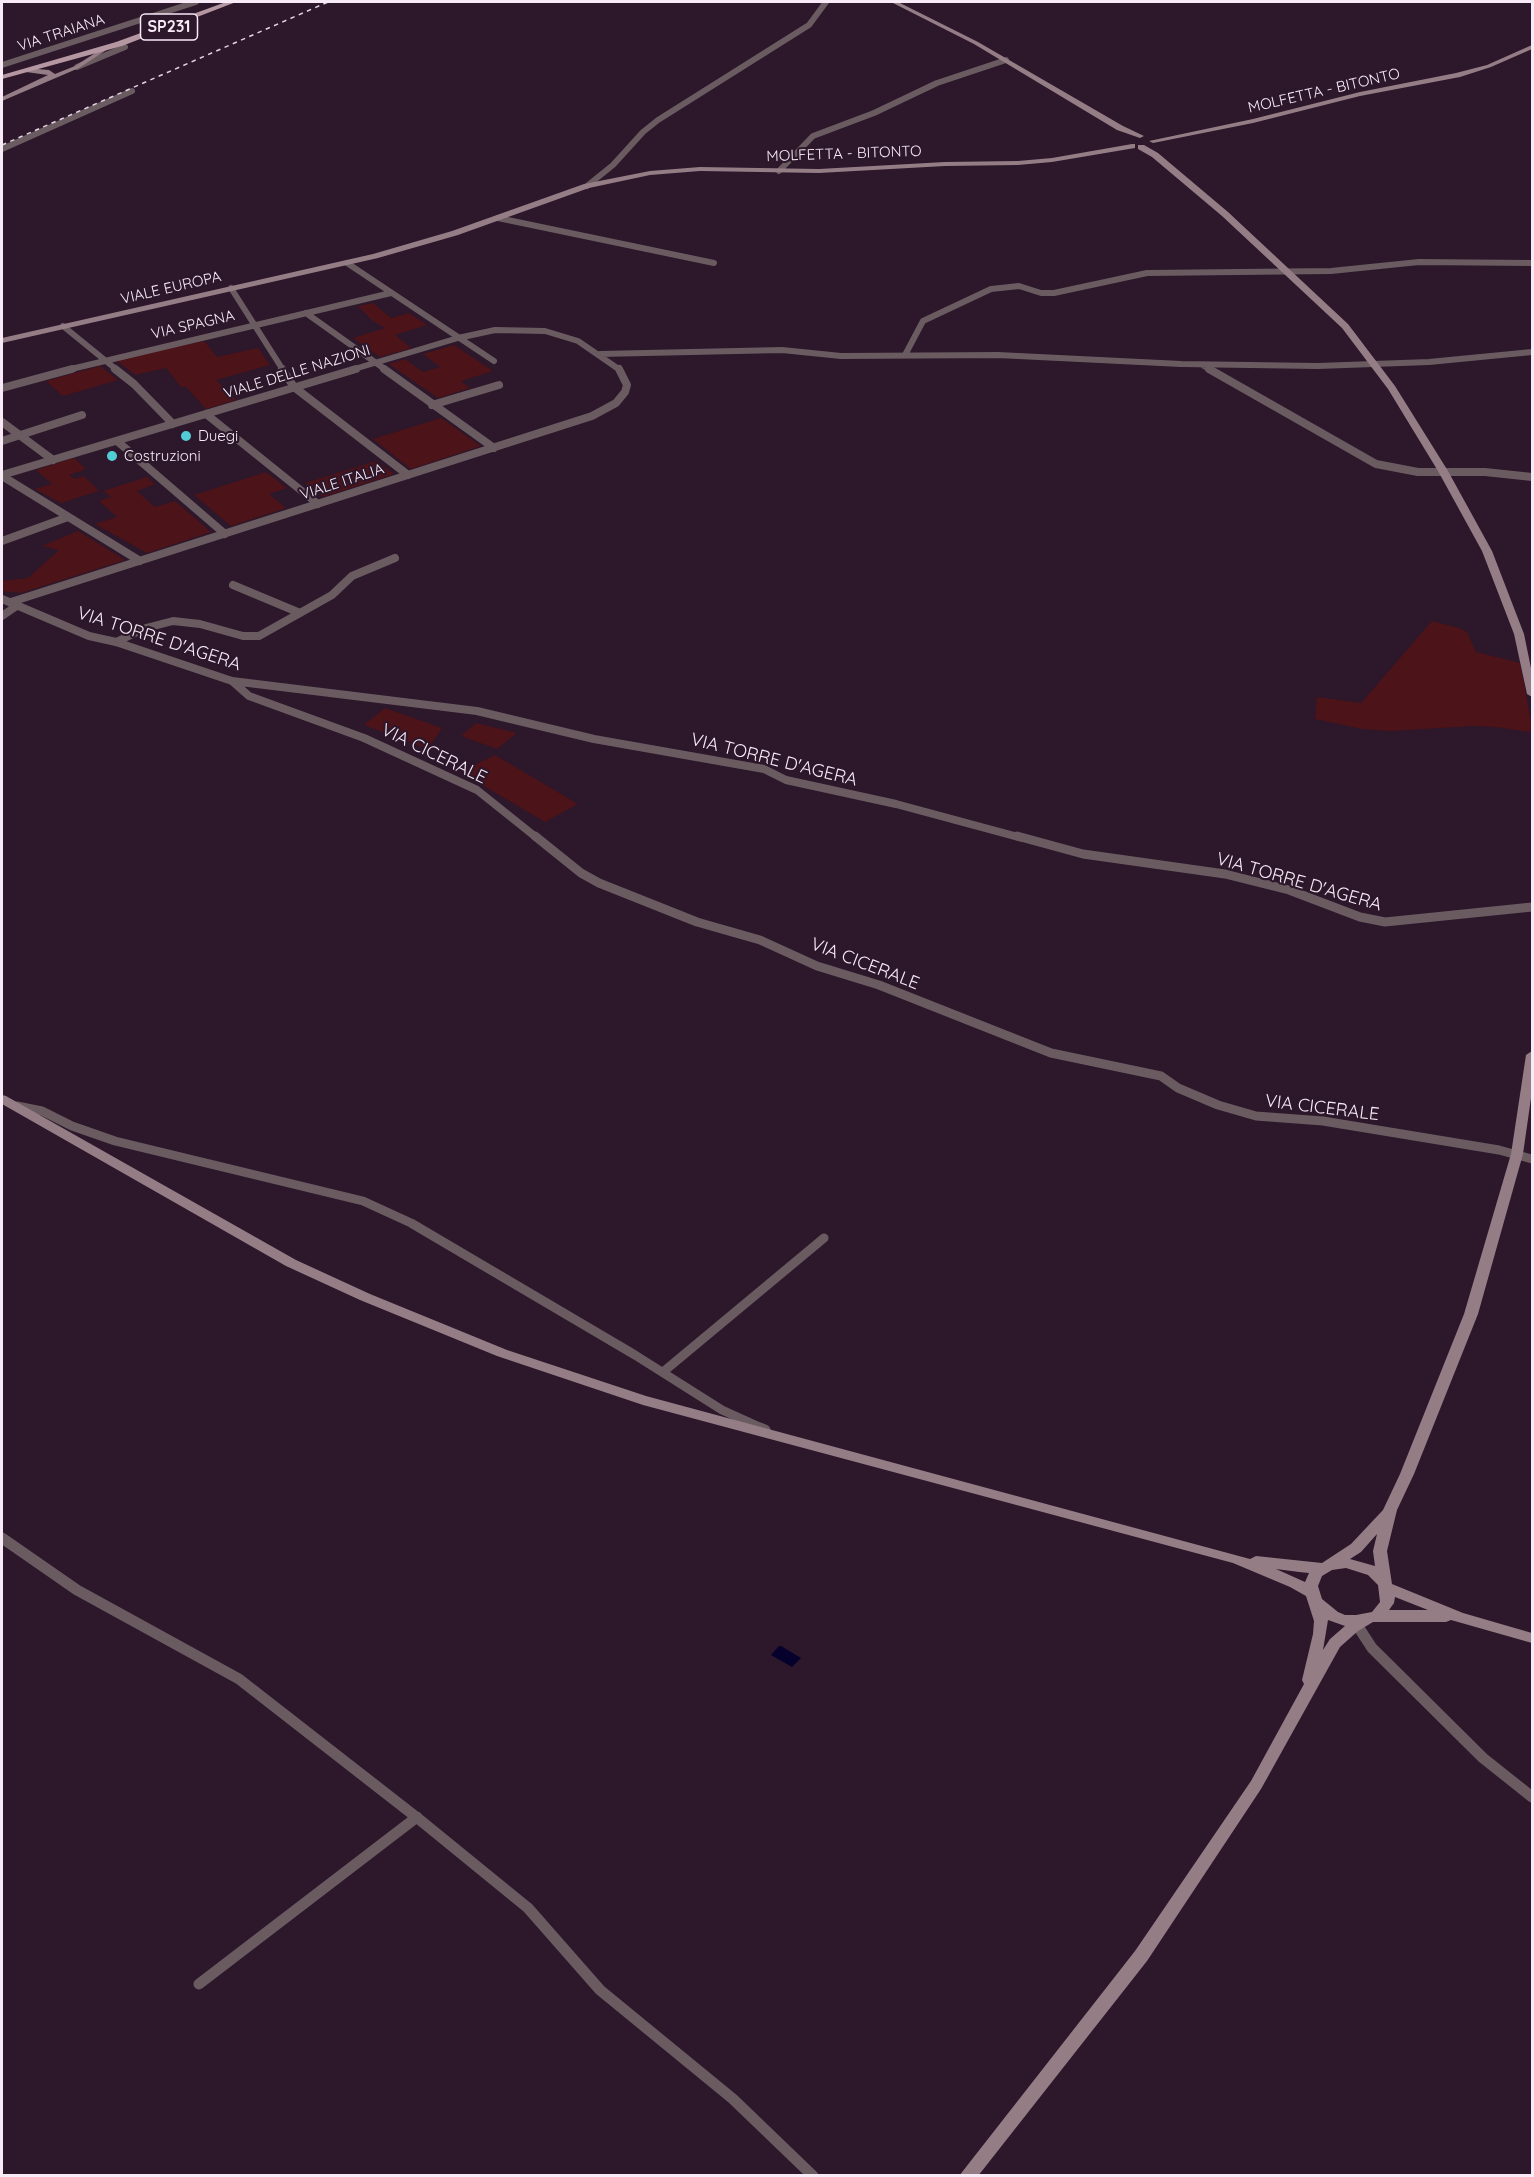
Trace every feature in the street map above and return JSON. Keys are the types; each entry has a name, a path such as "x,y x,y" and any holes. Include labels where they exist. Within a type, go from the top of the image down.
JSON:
{"main road":[{"name":"SP231","path":"2,76 105,49 232,2"},
{"path":"894,2 1006,60 1120,128 1147,141 1155,154 1226,214 1345,326 1375,365 1443,471 1487,551 1519,634 1533,694"},
{"name":"MOLFETTA - BITONTO","path":"498,218 587,186 664,171 819,171 1036,162 1102,150 1128,142 1147,141 1253,121 1360,94 1457,75 1488,66 1533,46"},
{"path":"2,99 74,68 105,49"},
{"path":"61,74 83,56"},
{"path":"41,67 57,68 61,70 61,74"},
{"path":"29,70 49,72 52,74 49,79"},
{"path":"1120,128 1128,142"},
{"name":"VIALE EUROPA","path":"2,341 347,262 442,237 498,218"},
{"path":"967,2175 1142,1956 1256,1785 1335,1643 1387,1603 1380,1551 1390,1510 1407,1474 1471,1314 1517,1154 1533,1054"},
{"path":"8,1102 245,1238 365,1297 463,1338 566,1376 778,1437 1237,1559 1296,1583 1333,1616 1356,1621 1404,1614 1460,1617"},
{"path":"1307,1690 1321,1621 1313,1597 1312,1579 1326,1566 1356,1548 1390,1510"},
{"path":"1237,1559 1299,1567 1346,1563 1365,1567 1373,1571 1385,1585 1460,1617 1533,1638"}],"street":[{"name":"VIA TRAIANA","path":"2,65 196,2"},
{"path":"587,186 613,165 643,132 658,120 809,26 826,2"},
{"path":"74,68 124,47"},
{"path":"779,171 813,136 874,113 937,83 1006,60"},
{"path":"2,149 132,91"},
{"path":"498,218 714,263"},
{"path":"347,262 494,361"},
{"path":"905,355 923,321 991,289 1019,286 1041,292 1054,292 1148,273 1330,271 1419,262 1533,263"},
{"path":"231,288 294,387 408,475"},
{"name":"VIA SPAGNA","path":"2,388 104,360 391,293"},
{"path":"306,313 494,448"},
{"path":"63,326 134,384 173,424"},
{"name":"VIALE DELLE NAZIONI","path":"2,476 373,363 458,338 495,330 545,331 578,341 600,354"},
{"path":"600,354 782,350 841,356 998,355 1202,365 1375,365 1533,352"},
{"name":"VIALE ITALIA","path":"2,616 15,603 592,416 616,403 625,392 627,381 618,367 600,354"},
{"path":"1202,365 1376,464 1399,470 1533,477"},
{"path":"432,405 499,385"},
{"path":"206,414 318,504"},
{"path":"2,441 82,415"},
{"path":"2,422 53,460"},
{"path":"117,441 225,534"},
{"path":"2,476 140,561"},
{"path":"2,541 68,517"},
{"path":"116,642 146,628 173,621 200,624 252,637 332,596 352,576 395,558"},
{"path":"233,585 300,614"},
{"name":"VIA TORRE D'AGERA","path":"2,599 90,636 116,642 232,681 477,711 594,739 744,765 764,770 786,780 896,804 1083,854 1225,874 1289,890 1360,917 1385,922 1411,921 1533,907"},
{"name":"VIA CICERALE","path":"232,681 249,696 364,738 477,790 580,873 599,883 697,922 760,940 818,966 879,985 996,1033 1051,1053 1161,1076 1178,1088 1218,1105 1256,1116 1323,1121 1533,1158"},
{"path":"8,1102 42,1111 72,1126 115,1141 363,1201 411,1223 663,1372 722,1410 778,1437"},
{"path":"663,1372 824,1238"},
{"path":"2,1538 77,1590 238,1678 417,1817 528,1908 600,1990 733,2099 813,2175"},
{"path":"1367,1620 1383,1659 1483,1758 1533,1797"},
{"path":"199,1984 417,1817"}],"shaded area":[{"path":"373,303 391,318 409,313 427,325 395,335 411,348 380,357 353,338 385,328 373,321 358,306"},
{"path":"204,341 217,357 258,348 270,365 216,380 236,400 206,409 186,387 181,387 166,368 135,375 116,360"},
{"path":"454,345 493,371 461,381 470,388 438,398 389,364 405,359 423,372 440,367 423,354"},
{"path":"100,366 118,380 63,396 46,381"},
{"path":"441,418 481,446 411,469 373,439"},
{"path":"74,458 86,469 69,475 75,479 84,476 99,491 61,503 35,489 52,484 36,470"},
{"path":"376,461 394,474 323,497 305,483"},
{"path":"266,472 287,488 269,494 286,508 231,526 194,495"},
{"path":"147,477 155,484 137,491 155,507 175,501 211,532 147,553 95,524 117,517 99,501 111,497 103,491"},
{"path":"78,531 125,560 21,593 2,591 2,581 28,578 59,550 42,546"},
{"path":"1432,621 1467,632 1476,652 1520,663 1532,727 1529,732 1475,726 1390,731 1362,729 1315,719 1317,697 1361,703"},
{"path":"385,708 442,728 430,746 422,747 364,725"},
{"path":"476,723 517,733 497,749 461,736"},
{"path":"495,755 578,804 545,822 460,772"},
{"path":"779,1646 801,1658 792,1667 771,1655"}],"railway":[{"path":"2,145 328,2"}],"place":[{"name":"Duegi","path":"186,436"},
{"name":"Costruzioni","path":"112,456"}]}
